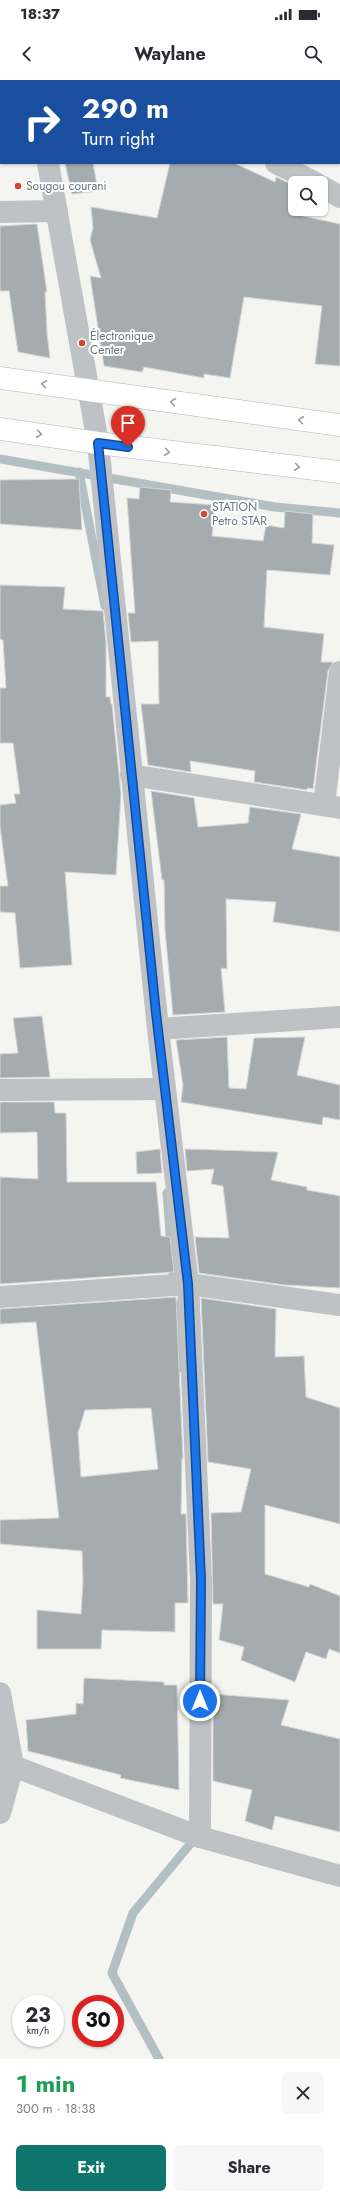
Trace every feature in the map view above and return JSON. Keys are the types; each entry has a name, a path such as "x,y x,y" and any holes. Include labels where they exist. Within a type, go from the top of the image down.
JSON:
{"main road":[{"path":"0,378 340,425"},
{"path":"0,429 98,443 340,472"}],"street":[{"path":"48,164 87,390 98,443 158,1029 188,1284 201,1580 200,1837"},
{"path":"278,164 302,176"},
{"path":"328,190 340,197"},
{"path":"0,212 57,212"},
{"path":"131,775 332,807 340,672"},
{"path":"158,1029 340,1017"},
{"path":"0,1090 165,1089"},
{"path":"0,1297 188,1284 340,1306"},
{"path":"0,1693 6,1765 0,1813"},
{"path":"6,1765 200,1837 340,1876"}],"building":[{"path":"65,164 93,164 98,191 72,194"},
{"path":"170,164 236,164 275,182 276,177 288,183 288,216 303,216 340,224 340,366 315,364 322,306 244,297 230,378 204,374 204,378 144,367 142,372 104,366 90,276 101,278 90,240 93,228 91,207 157,218"},
{"path":"37,224 47,292 45,292 50,358 18,352 9,291 0,291 0,226"},
{"path":"79,479 82,530 0,524 0,480"},
{"path":"140,487 171,490 170,502 215,505 212,536 263,541 266,525 284,528 285,511 313,514 312,543 334,545 330,575 267,570 264,627 324,634 321,662 333,662 328,671 313,789 307,788 307,790 254,782 255,771 190,761 191,772 148,765 141,704 159,704 158,641 131,642 128,613 135,613 127,498 139,499"},
{"path":"0,585 65,587 63,609 103,611 106,643 106,697 110,697 112,704 121,794 116,875 65,872 72,965 20,968 15,913 0,912 0,886 8,886 0,827 0,805 16,803 14,794 20,794 13,743 0,743 0,688 6,688 3,640 0,639"},
{"path":"151,791 194,798 198,827 248,823 250,807 301,814 292,849 340,857 340,932 273,922 276,902 226,899 227,969 221,968 225,1012 173,1015 165,930 164,880 162,880"},
{"path":"42,1016 50,1077 0,1078 0,1054 18,1053 13,1018"},
{"path":"227,1037 229,1088 246,1089 254,1038 305,1037 297,1075 340,1085 340,1120 323,1117 322,1125 181,1102 183,1085 176,1040"},
{"path":"0,1102 54,1102 55,1113 66,1113 67,1182 156,1182 161,1236 170,1237 174,1272 0,1284 0,1177 38,1179 37,1132 0,1133"},
{"path":"160,1149 162,1173 137,1174 136,1152"},
{"path":"185,1149 278,1152 271,1180 307,1187 307,1190 340,1196 340,1288 285,1285 199,1273 195,1237 229,1238 223,1186 211,1184 214,1169 187,1171"},
{"path":"176,1297 183,1459 182,1458 181,1514 186,1514 188,1603 175,1603 175,1632 102,1630 101,1649 37,1649 37,1610 81,1614 83,1581 82,1551 0,1544 0,1520 59,1518 36,1322 0,1324 0,1309","holes":["151,1408 158,1469 81,1477 78,1433 85,1410"]},
{"path":"201,1298 276,1309 275,1357 304,1356 306,1397 340,1408 340,1524 265,1505 265,1574 309,1587 310,1584 340,1596 340,1653 329,1649 326,1659 306,1652 295,1682 241,1660 244,1647 219,1640 223,1604 213,1604 211,1513 241,1512 251,1469 208,1462"},
{"path":"84,1678 164,1682 164,1685 177,1685 179,1790 120,1778 121,1775 28,1751 26,1720 76,1714 76,1703 83,1704"},
{"path":"213,1694 289,1700 281,1725 340,1739 340,1832 275,1816 272,1830 245,1821 252,1790 213,1781"}],"waterway":[{"path":"0,459 275,507 340,513"},
{"path":"79,472 105,606"},
{"path":"167,1193 174,1286"},
{"path":"176,1305 181,1368"},
{"path":"159,2059 112,1973 133,1913 196,1837 195,1834"}],"place":[{"name":"Sougou courani","path":"18,186"},
{"name":"Électronique Center","path":"82,343"},
{"name":"STATION Petro STAR","path":"204,514"}],"route":[{"path":"128,447 98,443 156,1013 188,1284 201,1580 200,1701"}]}
